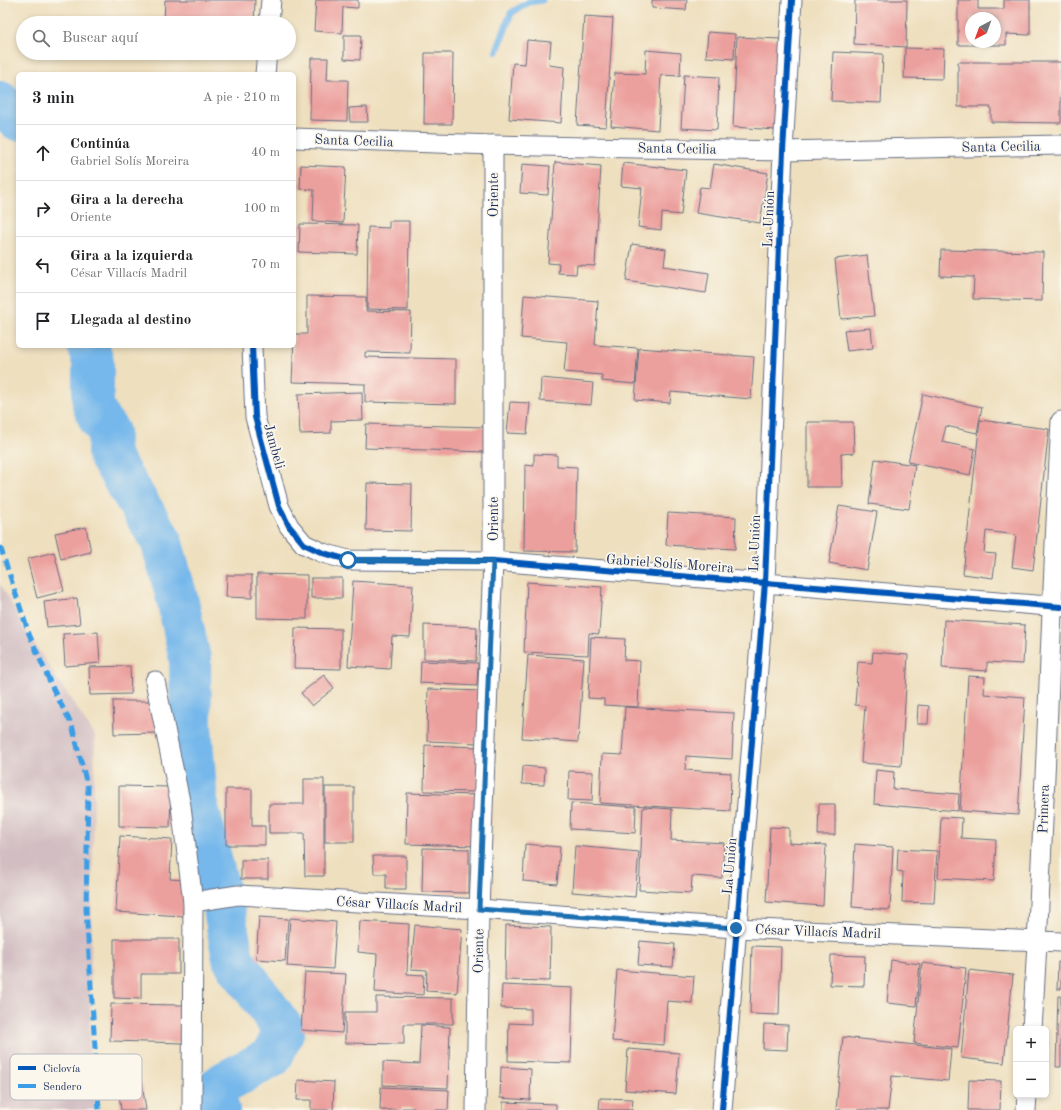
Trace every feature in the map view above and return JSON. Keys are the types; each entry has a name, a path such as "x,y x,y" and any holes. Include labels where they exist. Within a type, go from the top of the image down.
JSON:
{"street":[{"path":"270,16 271,0"},
{"name":"La Unión","path":"722,1110 765,582 783,151 792,0"},
{"path":"265,72 266,60"},
{"name":"Santa Cecilia","path":"296,138 493,145 783,151 1061,145"},
{"name":"Oriente","path":"476,1110 479,909 493,561 493,145"},
{"name":"Jambeli","path":"252,348 255,417 279,506 289,526 304,544"},
{"name":"Primera","path":"1032,1026 1056,606 1061,421"},
{"name":"Gabriel Solís Moreira","path":"304,544 323,553 348,560 493,561 1056,606"},
{"path":"155,681 201,900 192,1110"},
{"name":"César Villacís Madril","path":"201,900 238,895 479,909 736,928 1061,942"},
{"path":"1026,1110 1027,1098"}],"shaded area":[{"path":"0,583 27,633 95,736 89,1054 10,1054 10,1100 94,1100 96,1110 0,1110"}],"building":[{"path":"165,0 255,0 254,16 164,16"},
{"path":"316,0 358,0 358,8 343,7 342,33 314,31"},
{"path":"652,0 687,0 686,10 652,8"},
{"path":"855,0 907,0 906,47 854,44"},
{"path":"958,0 978,0 978,9 1004,9 1004,0 1030,0 1030,35 1006,34 1006,45 1001,45 1001,12 965,12 965,45 958,45"},
{"path":"584,16 613,18 606,127 577,125"},
{"path":"708,32 735,34 734,59 706,57"},
{"path":"344,35 361,35 360,60 344,59"},
{"path":"737,37 780,39 776,130 733,127"},
{"path":"527,40 551,42 549,65 564,67 561,123 509,119 513,63 525,64"},
{"path":"905,48 944,49 943,79 904,78"},
{"path":"646,50 681,53 680,76 661,75 658,130 611,126 615,73 645,74"},
{"path":"833,52 883,54 881,103 831,101"},
{"path":"425,53 453,53 452,124 424,124"},
{"path":"311,58 328,58 327,80 348,80 347,121 310,120"},
{"path":"958,62 1061,62 1061,123 991,122 991,107 958,107"},
{"path":"684,75 719,77 717,130 681,128"},
{"path":"367,107 368,122 350,122 349,108"},
{"path":"555,162 601,166 595,266 577,265 576,274 558,273 559,264 548,263"},
{"path":"623,163 686,170 681,215 662,213 661,230 638,227 642,188 621,186"},
{"path":"522,164 550,166 548,195 520,193"},
{"path":"714,164 768,173 760,223 696,213 700,187 710,188"},
{"path":"301,165 346,167 343,223 313,221 314,190 300,189"},
{"path":"389,221 409,221 408,310 367,309 368,227 389,228"},
{"path":"300,224 358,225 357,254 299,252"},
{"path":"632,244 666,249 664,266 709,273 706,293 626,281"},
{"path":"941,250 1043,252 1042,301 973,299 974,277 940,276"},
{"path":"867,255 874,316 841,319 835,259"},
{"path":"524,295 598,301 595,345 638,348 635,384 602,381 602,375 564,372 567,342 521,338"},
{"path":"307,296 366,297 366,311 411,312 410,353 365,352 365,357 456,359 456,404 365,402 365,384 292,382 293,348 296,348 296,334 307,334"},
{"path":"871,328 873,348 847,351 844,330"},
{"path":"639,348 754,357 751,399 671,392 670,403 635,400"},
{"path":"541,378 593,383 591,405 540,401"},
{"path":"362,392 363,420 331,421 331,433 300,434 298,394"},
{"path":"923,394 982,407 977,433 946,426 942,442 975,449 970,475 908,462"},
{"path":"510,402 530,403 527,434 507,433"},
{"path":"980,420 1049,429 1033,570 1012,567 1016,535 986,531 984,553 996,554 993,578 963,574"},
{"path":"807,422 853,422 854,453 841,454 842,487 807,487"},
{"path":"366,424 487,427 486,452 365,448"},
{"path":"534,454 557,455 557,466 577,467 575,552 524,551 525,465 534,466"},
{"path":"875,459 915,465 909,509 869,504"},
{"path":"367,483 412,484 411,531 366,530"},
{"path":"839,506 877,512 867,570 829,563"},
{"path":"668,513 736,517 735,549 666,545"},
{"path":"86,527 91,552 61,559 55,533"},
{"path":"54,552 64,591 37,598 27,559"},
{"path":"257,574 307,575 307,619 257,618"},
{"path":"227,575 252,575 252,598 226,597"},
{"path":"311,578 342,578 342,598 311,598"},
{"path":"353,581 413,585 410,637 392,636 390,669 348,666"},
{"path":"527,582 602,587 599,634 589,633 588,655 524,652"},
{"path":"77,598 80,624 47,627 44,602"},
{"path":"944,620 1025,625 1023,664 987,662 987,671 942,668"},
{"path":"424,625 477,627 476,661 424,659"},
{"path":"295,628 341,629 341,669 294,668"},
{"path":"98,632 100,663 65,666 63,634"},
{"path":"591,637 625,639 624,660 640,661 638,707 604,705 604,699 588,698"},
{"path":"873,652 908,655 901,766 861,763 865,706 855,705 858,662 872,663"},
{"path":"528,655 584,659 578,742 522,738"},
{"path":"421,661 478,663 477,686 420,683"},
{"path":"130,666 131,694 90,695 89,667"},
{"path":"324,675 334,688 312,706 301,693"},
{"path":"968,676 985,677 984,694 1025,697 1018,815 960,811"},
{"path":"428,689 481,691 479,743 427,741"},
{"path":"113,701 155,701 156,733 114,734"},
{"path":"918,705 929,706 928,724 917,724"},
{"path":"625,707 734,713 732,759 686,756 685,770 731,773 730,811 600,803 602,754 622,755"},
{"path":"425,745 479,747 478,792 424,791"},
{"path":"523,766 545,768 544,785 522,784"},
{"path":"876,770 894,772 893,789 959,794 958,811 874,804"},
{"path":"569,771 593,772 592,801 568,800"},
{"path":"304,779 324,779 324,876 305,876 304,833 269,833 269,804 304,804"},
{"path":"119,786 171,787 170,827 119,826"},
{"path":"325,787 354,787 354,842 325,842"},
{"path":"226,789 252,789 252,826 265,826 265,845 226,845"},
{"path":"407,793 477,795 476,846 406,844"},
{"path":"571,803 636,807 635,833 570,829"},
{"path":"819,804 835,804 835,835 818,835"},
{"path":"643,807 672,809 671,840 724,843 722,878 692,876 691,893 639,890"},
{"path":"941,817 962,818 961,838 996,840 994,881 938,878"},
{"path":"770,827 789,828 789,843 826,845 823,906 766,902"},
{"path":"120,836 172,839 170,879 185,880 183,916 116,912"},
{"path":"525,844 560,847 557,884 523,881"},
{"path":"855,844 893,847 890,910 852,907"},
{"path":"575,846 639,852 635,897 572,892"},
{"path":"423,848 469,849 469,893 422,892"},
{"path":"898,849 937,851 934,903 902,902 903,872 897,871"},
{"path":"373,856 406,856 406,889 386,889 386,874 374,874"},
{"path":"241,860 268,860 268,879 241,879"},
{"path":"259,917 288,919 285,961 256,959"},
{"path":"290,918 336,922 333,969 287,966"},
{"path":"360,921 409,924 407,974 424,975 423,995 375,992 377,954 358,952"},
{"path":"415,925 462,929 457,993 426,991 427,970 411,969"},
{"path":"506,925 551,927 550,981 505,980"},
{"path":"114,939 179,939 179,974 141,974 141,999 114,998"},
{"path":"640,941 675,944 673,967 638,965"},
{"path":"752,946 781,947 779,1015 750,1014"},
{"path":"831,955 865,956 864,986 830,985"},
{"path":"891,960 920,964 916,1006 887,1003"},
{"path":"1058,962 1061,962 1061,989 1057,989"},
{"path":"922,963 966,968 958,1048 914,1043"},
{"path":"617,970 694,976 692,1003 667,1001 664,1045 612,1041"},
{"path":"969,970 1013,975 1004,1063 961,1058"},
{"path":"305,972 346,974 342,1033 301,1030"},
{"path":"502,985 573,988 571,1063 508,1061 509,1023 531,1024 531,1009 501,1008"},
{"path":"1058,996 1061,996 1061,1067 1056,1067"},
{"path":"376,997 453,998 453,1024 404,1024 404,1044 345,1043 345,1012 376,1012"},
{"path":"111,1004 183,1005 183,1043 110,1041"},
{"path":"764,1024 788,1025 787,1050 763,1049"},
{"path":"421,1025 450,1027 448,1088 383,1085 383,1062 419,1064"},
{"path":"843,1037 951,1049 948,1081 892,1076 888,1110 836,1110"},
{"path":"628,1049 679,1053 676,1094 625,1090"},
{"path":"501,1067 531,1069 530,1100 500,1098"},
{"path":"298,1080 334,1082 333,1110 311,1110 311,1100 297,1100"},
{"path":"969,1080 1001,1081 1000,1110 968,1110"},
{"path":"142,1083 146,1110 121,1110 120,1100 142,1100"},
{"path":"381,1087 449,1090 448,1110 414,1110 414,1108 402,1108 402,1110 380,1110"},
{"path":"600,1098 633,1099 632,1110 599,1110"},
{"path":"503,1102 556,1104 556,1110 503,1110"}],"waterway":[{"path":"497,51 511,13 529,2 542,0"},
{"path":"0,102 16,118"},
{"path":"89,348 93,362 93,405 99,419 109,432 108,454 161,540 177,598 190,659 191,725 197,804 224,909 233,959 284,1030 272,1057 221,1084 216,1098 219,1110"}],"marked path":[{"path":"0,546 29,634 53,689 72,725 88,789 86,909 95,1054"},
{"path":"98,1100 99,1110"}],"cycle path":[{"path":"722,1110 765,582 783,151 792,0"},
{"path":"252,348 255,417 279,506 289,526 304,544 323,553 348,560 493,561 1061,607"}],"route":[{"path":"348,560 493,561 479,909 736,928"}]}
